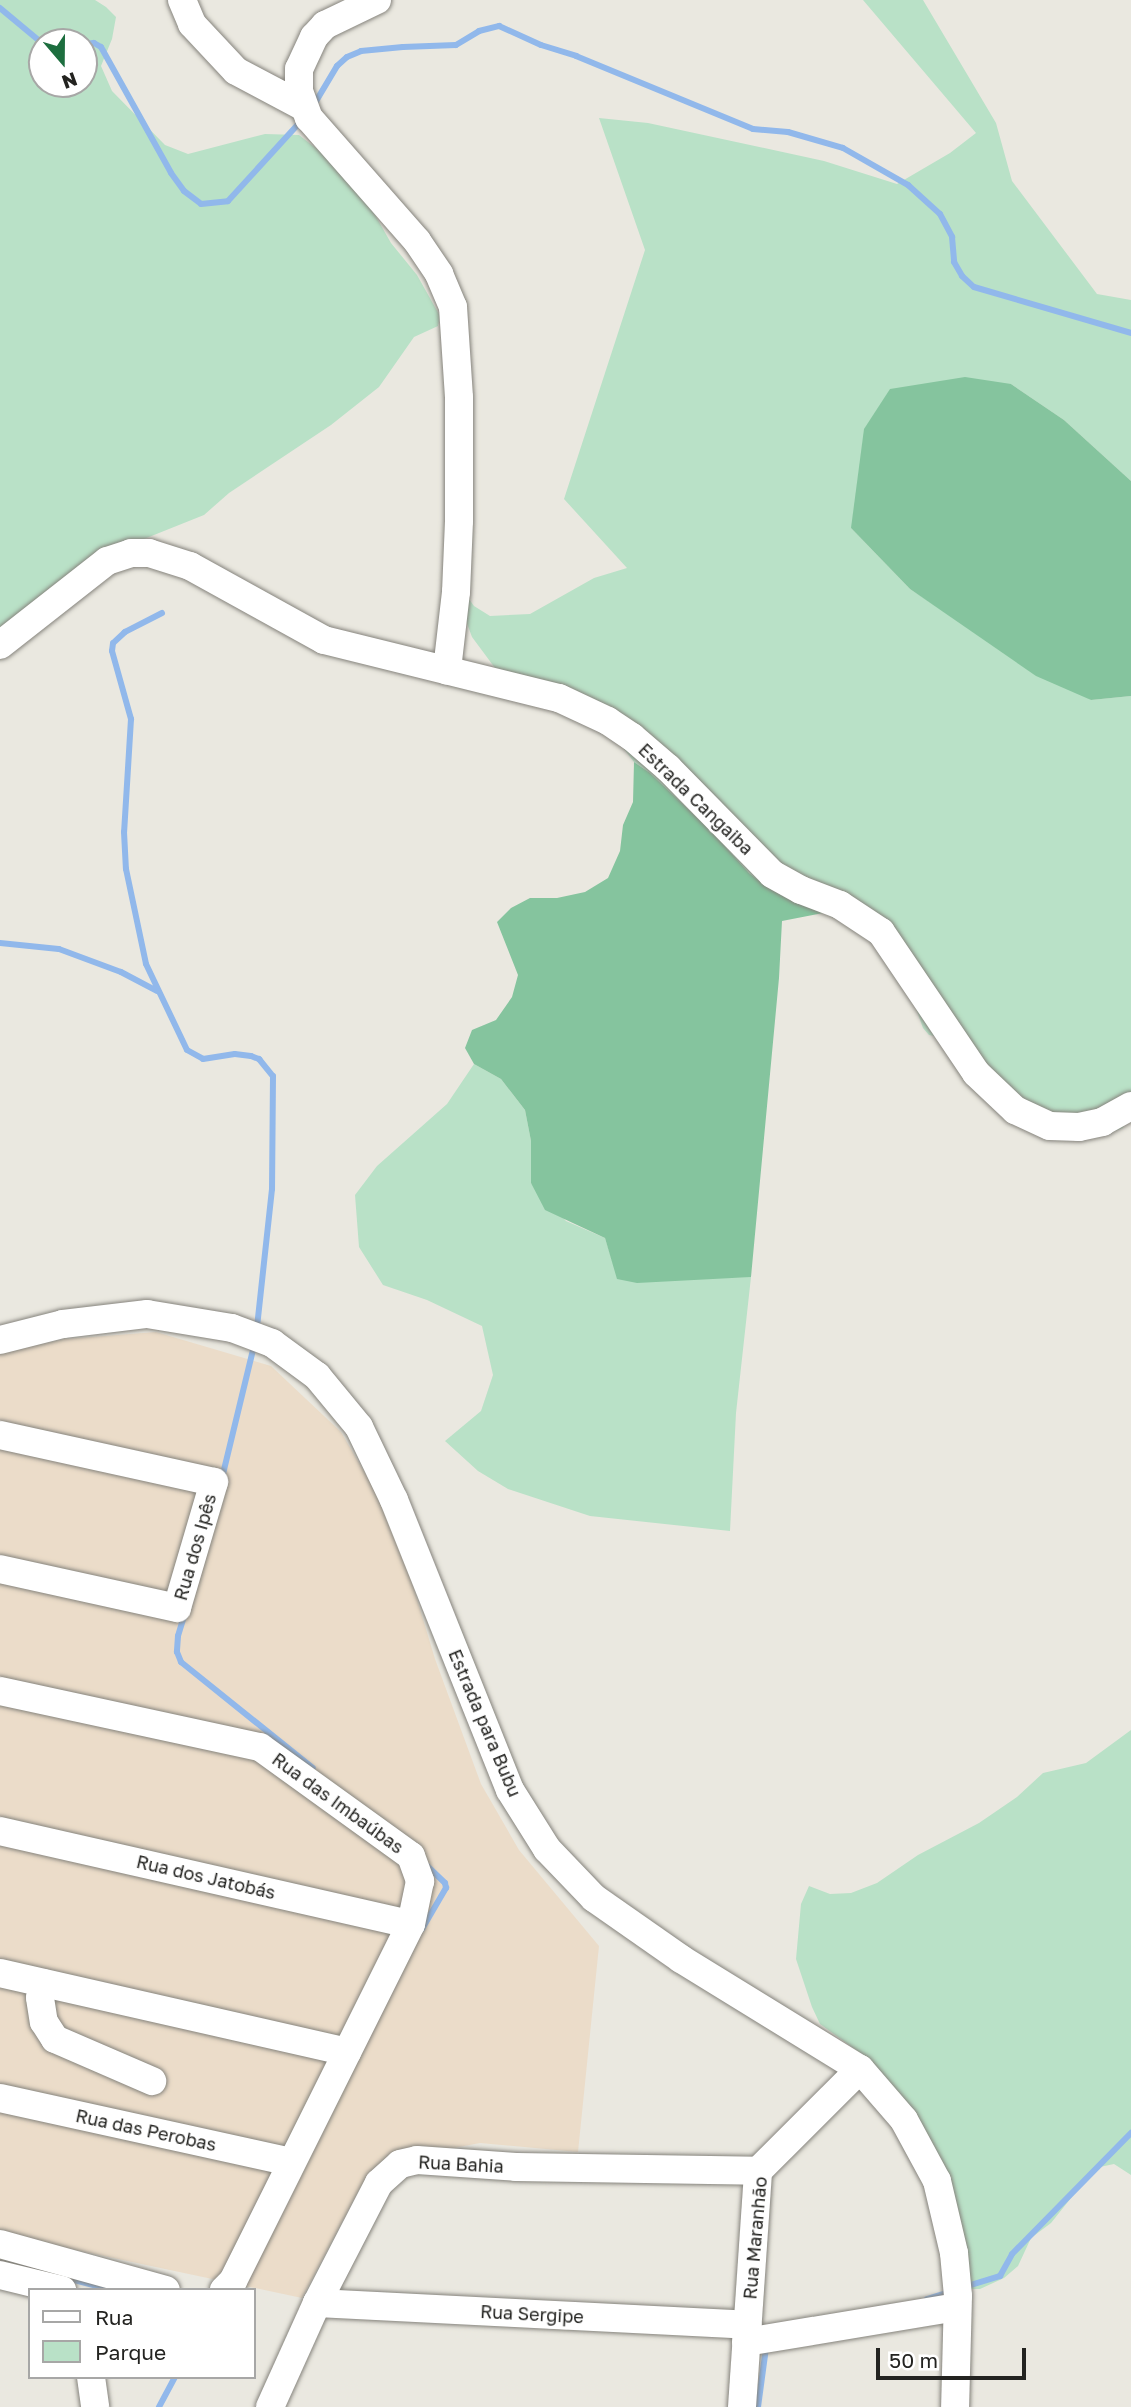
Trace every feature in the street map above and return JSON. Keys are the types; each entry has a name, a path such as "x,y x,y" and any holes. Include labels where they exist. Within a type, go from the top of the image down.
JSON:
{"street":[{"path":"182,0 192,24 236,71 302,106"},
{"path":"377,0 325,25 314,37 299,69 302,106 309,118 417,241 439,274 453,307 459,398 459,521 456,592 447,670"},
{"name":"Estrada Cangaiba","path":"0,645 107,561 131,553 149,553 190,566 324,640 559,698 608,721 632,737 668,768 772,874 801,891 840,905 881,932 976,1073 1015,1110 1039,1123 1071,1127 1102,1122 1131,1106"},
{"name":"Estrada para Bubu","path":"0,1340 63,1324 147,1314 232,1328 272,1343 317,1376 359,1427 394,1500 510,1790 547,1849 594,1898 670,1952 860,2069 904,2120 937,2181 954,2253 957,2307 955,2407"},
{"name":"Rua dos Ipês","path":"0,1435 214,1482 177,1608 0,1569"},
{"name":"Rua das Imbaúbas","path":"0,1691 260,1747 411,1856 420,1881 411,1924 233,2281 226,2288"},
{"name":"Rua dos Jatobás","path":"0,1831 411,1924"},
{"path":"0,1973 347,2052"},
{"path":"43,1983 40,1998 44,2022 55,2039 152,2081"},
{"name":"Rua Maranhão","path":"742,2407 758,2171 860,2069"},
{"name":"Rua das Perobas","path":"0,2098 291,2162"},
{"name":"Rua Bahia","path":"270,2407 317,2303 379,2183 400,2164 417,2160 516,2167 758,2171"},
{"path":"0,2244 159,2288"},
{"path":"0,2275 54,2288"},
{"name":"Rua Sergipe","path":"317,2303 747,2334 957,2307"},
{"path":"91,2379 95,2407"}],"shaded area":[{"path":"156,1332 271,1366 341,1432 394,1523 435,1659 481,1784 519,1850 599,1946 578,2152 480,2143 397,2159 361,2186 302,2298 0,2234 0,1353 65,1339"}],"green space":[{"path":"0,0 95,0 106,7 116,17 112,39 101,66 112,91 165,145 188,154 265,134 299,135 354,178 391,243 417,275 440,316 438,326 414,337 379,387 331,425 229,493 204,515 124,547 0,630"},
{"path":"863,0 923,0 996,123 1012,181 1097,294 1131,300 1131,481 1064,420 1011,384 851,528 910,589 963,624 1091,700 1131,696 1131,1107 1123,1128 1096,1138 1063,1134 950,1039 929,1035 923,1028 905,978 876,944 845,923 767,887 749,873 711,831 650,773 634,762 610,731 512,691 472,637 462,610 464,592 474,606 490,616 530,614 594,578 627,568 564,499 645,250 599,118 648,123 824,161 897,184 950,153 976,133"},
{"path":"965,377 1011,384 1064,420 1131,481 1131,696 1091,700 1036,676 910,589 851,528 864,429 890,389"},
{"path":"634,762 650,773 711,831 749,873 767,887 823,913 782,921 751,1277 637,1283 617,1279 605,1238 545,1210 531,1183 531,1141 525,1110 501,1079 474,1064 465,1048 472,1030 496,1020 512,997 518,975 497,922 511,908 530,898 557,898 585,892 608,878 620,851 623,825 633,802"},
{"path":"474,1064 501,1079 525,1110 531,1141 531,1183 566,1221 605,1238 618,1279 751,1277 736,1413 730,1531 590,1516 508,1489 478,1471 445,1441 481,1411 493,1375 482,1326 427,1300 383,1285 359,1247 355,1195 377,1166 447,1104"},
{"path":"1131,1730 1131,2175 1114,2164 1095,2168 1051,2223 1031,2238 1018,2266 1004,2278 980,2289 969,2289 950,2200 863,2055 820,2024 812,2007 796,1959 801,1904 809,1886 830,1894 851,1893 877,1883 918,1855 979,1823 1017,1797 1043,1773 1086,1763"}],"waterway":[{"path":"0,8 28,31"},
{"path":"312,108 337,66 347,57 361,51 456,45 479,31 499,26 753,129 788,132 843,148 908,185 940,214 952,237 954,262 962,276 974,287 1131,333"},
{"path":"98,45 171,173 184,191 201,204 228,201 303,119"},
{"path":"162,613 125,632 113,643 112,651 131,719 124,832 126,869 146,964 187,1050 203,1059 235,1054 251,1056 259,1059 273,1076 272,1189 257,1328"},
{"path":"0,943 59,949 121,972 157,991"},
{"path":"222,1478 254,1346"},
{"path":"185,1613 178,1636 177,1652 181,1662 313,1768"},
{"path":"422,1929 446,1888 445,1883 425,1864"},
{"path":"964,2287 1000,2276 1012,2254 1131,2133"},
{"path":"63,2277 104,2288"},
{"path":"927,2299 950,2292"},
{"path":"758,2407 766,2348"},
{"path":"159,2407 174,2379"}]}
